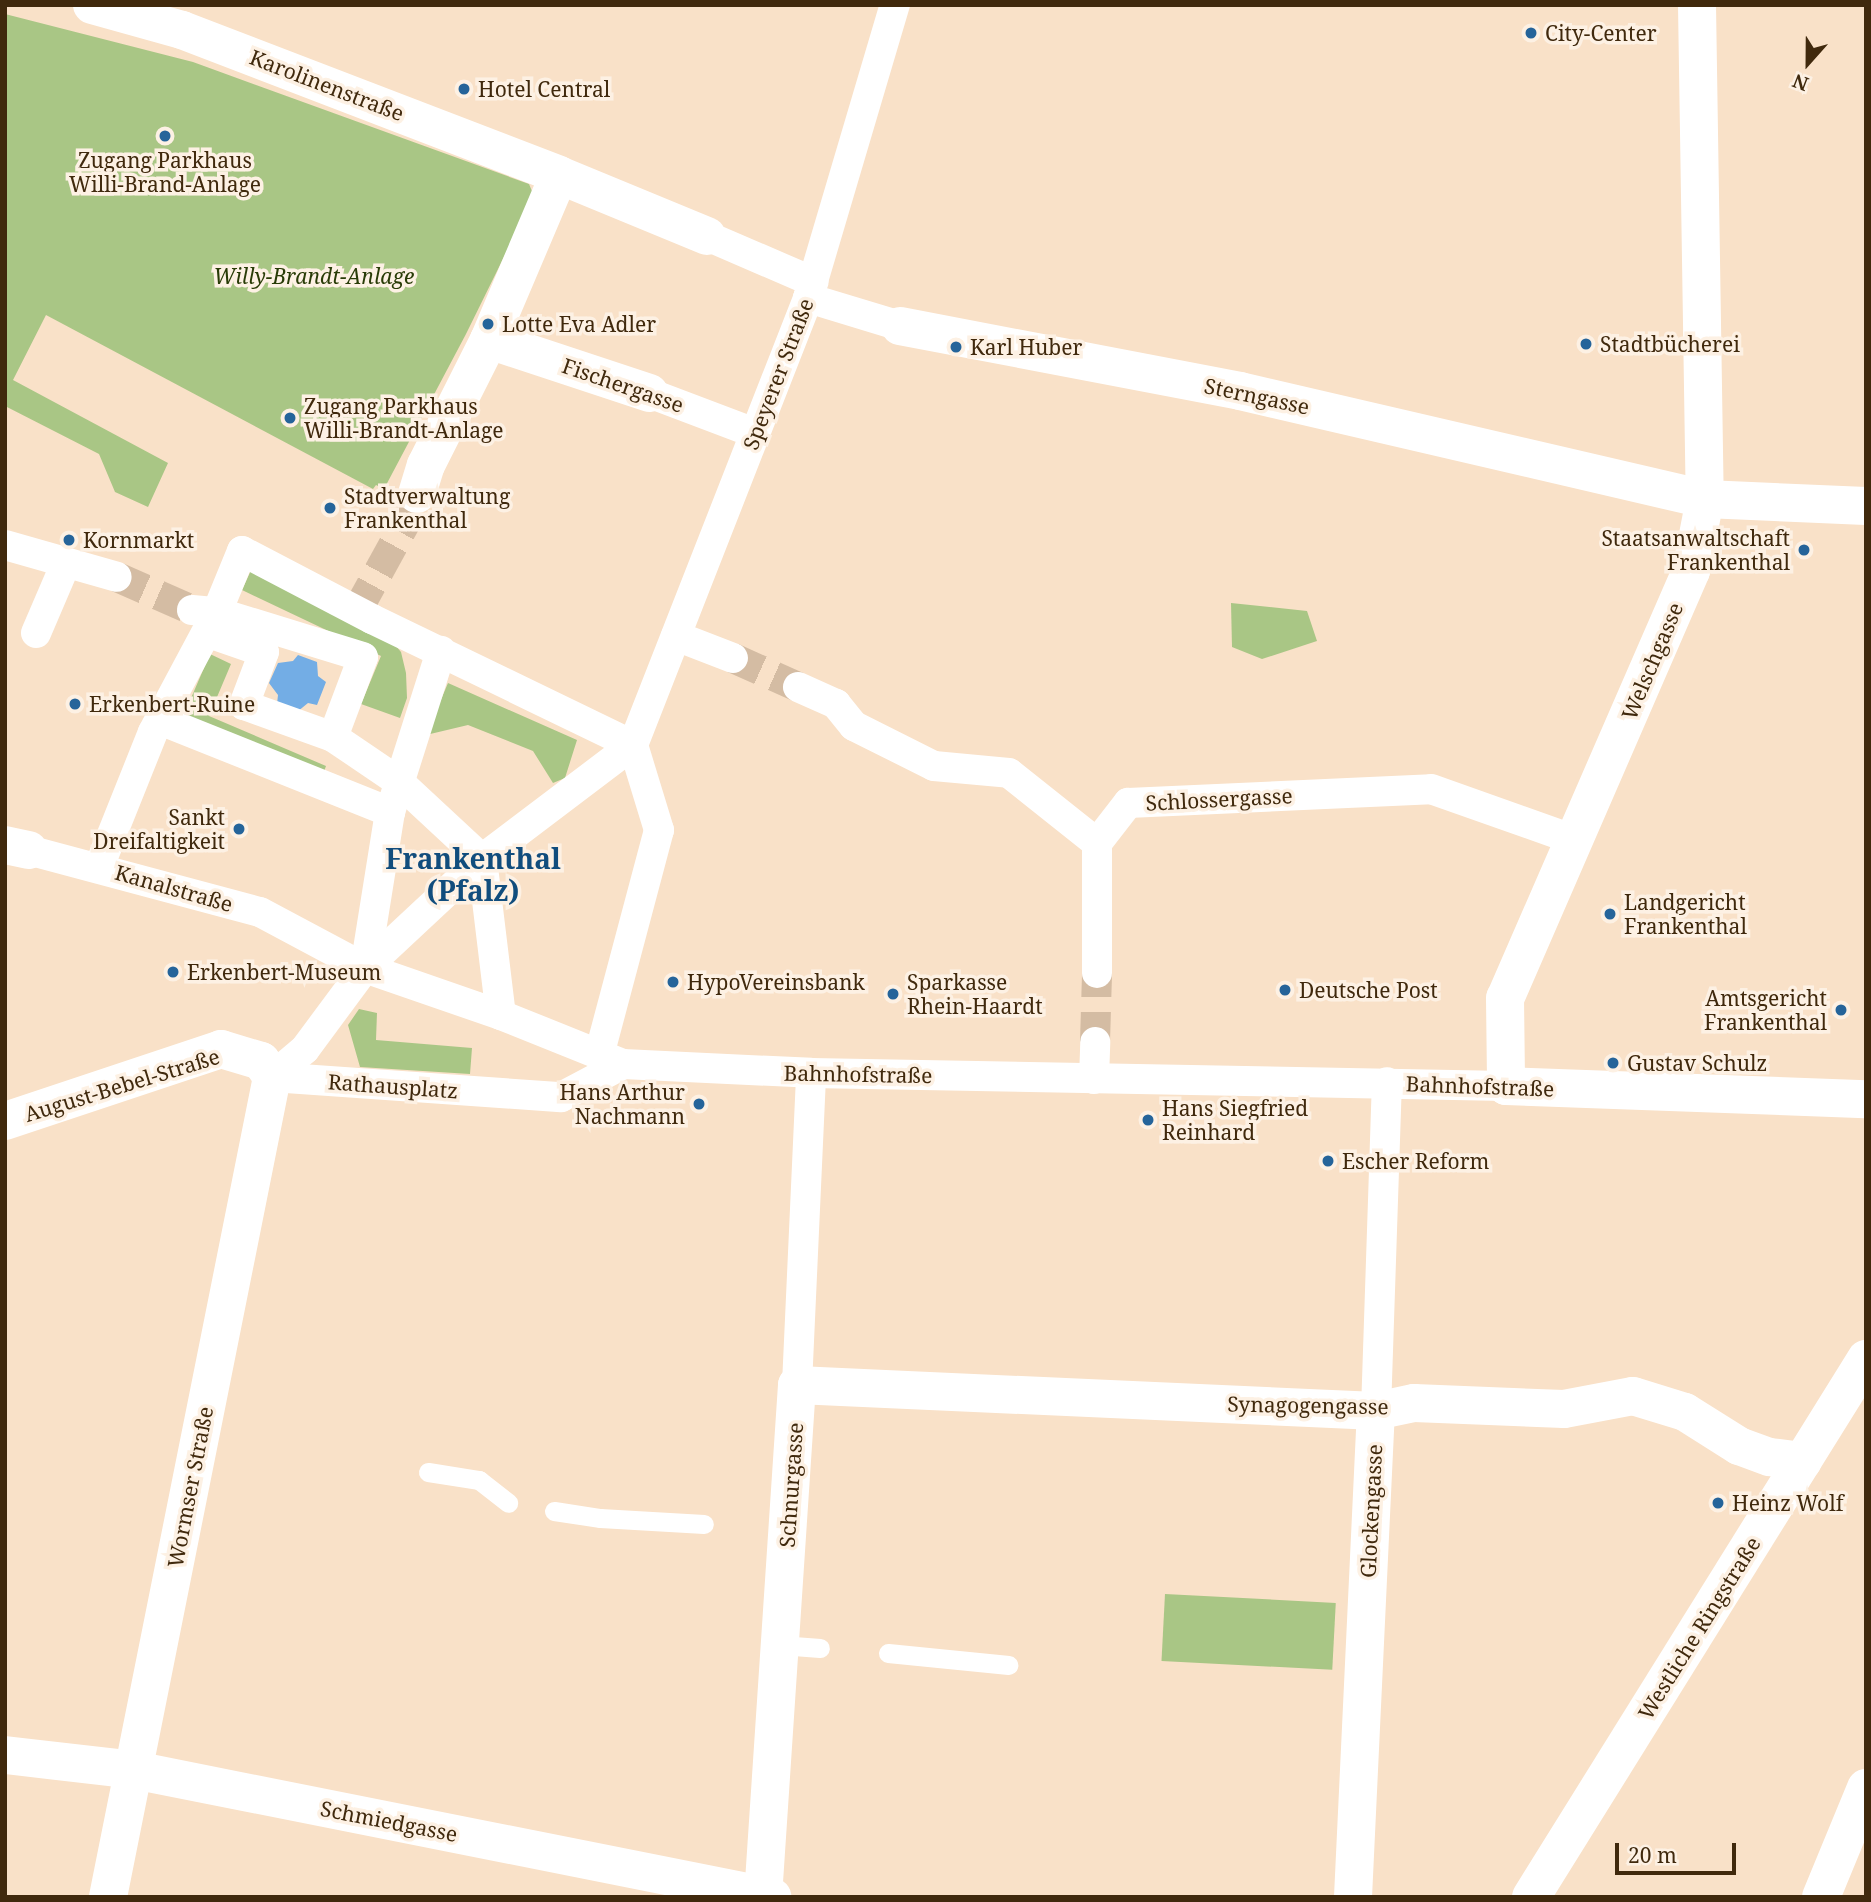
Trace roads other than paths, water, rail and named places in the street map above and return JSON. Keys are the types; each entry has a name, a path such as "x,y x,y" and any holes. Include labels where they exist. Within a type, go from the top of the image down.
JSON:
{"street":[{"name":"Karolinenstraße","path":"92,5 187,18 707,236 811,290"},
{"name":"Speyerer Straße","path":"635,740 811,290 895,5"},
{"name":"Welschgasse","path":"1506,1086 1506,998 1691,570 1705,499 1697,5"},
{"path":"414,502 426,464 489,340 559,175"},
{"name":"Sterngasse","path":"811,290 900,326 1240,391 1705,499 1866,506"},
{"name":"Fischergasse","path":"489,340 649,393 755,433"},
{"path":"5,545 117,577"},
{"path":"99,867 204,611 242,551 372,619 635,740 659,830 611,1060 501,1015 365,968"},
{"path":"36,634 66,563"},
{"path":"204,611 363,657 333,737"},
{"path":"204,611 209,633 264,652 244,705 333,737 398,781 482,859 501,1015"},
{"path":"676,636 733,658"},
{"name":"Rathausplatz","path":"365,968 390,812 441,651"},
{"path":"798,687 836,704 854,726 934,766 1009,773 1097,843 1097,973"},
{"path":"156,726 390,812"},
{"name":"Rathausplatz","path":"272,1077 305,1049 365,968 482,859 635,740"},
{"name":"Schlossergasse","path":"1097,843 1128,803 1431,789 1575,839"},
{"name":"Kanalstraße","path":"17,848 99,867 260,912 365,968"},
{"path":"1094,1079 1095,1042"},
{"name":"August-Bebel-Straße","path":"5,1121 221,1049 261,1061 272,1077"},
{"name":"Rathausplatz","path":"272,1077 561,1097 611,1060"},
{"name":"Bahnhofstraße","path":"611,1060 811,1073 1387,1082 1866,1100"},
{"name":"Schnurgasse","path":"766,1896 780,1645 776,1529 797,1385 811,1073"},
{"name":"Wormser Straße","path":"108,1897 272,1077"},
{"name":"Glockengasse","path":"1353,1897 1376,1410 1387,1082"},
{"name":"Westliche Ringstraße","path":"1531,1897 1866,1359"},
{"name":"Synagogengasse","path":"797,1385 1376,1410 1414,1403 1564,1409 1633,1396 1685,1412 1739,1446 1770,1457 1803,1461"},
{"name":"Schmiedgasse","path":"5,1755 134,1770 766,1896"},
{"path":"1821,1897 1866,1788"}],"lane":[{"path":"428,1472 479,1480 508,1503"},
{"path":"554,1511 600,1518 704,1524"},
{"path":"780,1645 821,1648"},
{"path":"888,1653 1008,1665"}],"water":[{"path":"298,655 317,662 318,676 326,682 317,705 308,703 297,712 277,704 278,695 269,683 278,663 293,661"}],"tunnel":[{"path":"357,611 412,511"},
{"path":"117,577 192,610"},
{"path":"733,658 798,687"},
{"path":"1095,1042 1097,973"}],"place":[{"name":"City-Center","path":"1531,33"},
{"name":"Hotel Central","path":"464,89"},
{"name":"Zugang Parkhaus Willi-Brand-Anlage","path":"165,136"},
{"name":"Lotte Eva Adler","path":"488,324"},
{"name":"Stadtbücherei","path":"1586,344"},
{"name":"Karl Huber","path":"956,347"},
{"name":"Zugang Parkhaus Willi-Brandt-Anlage","path":"290,418"},
{"name":"Stadtverwaltung Frankenthal","path":"330,508"},
{"name":"Kornmarkt","path":"69,540"},
{"name":"Staatsanwaltschaft Frankenthal","path":"1804,550"},
{"name":"Erkenbert-Ruine","path":"75,704"},
{"name":"Sankt Dreifaltigkeit","path":"239,829"},
{"name":"Landgericht Frankenthal","path":"1610,914"},
{"name":"Erkenbert-Museum","path":"173,972"},
{"name":"HypoVereinsbank","path":"673,982"},
{"name":"Deutsche Post","path":"1285,990"},
{"name":"Sparkasse Rhein-Haardt","path":"893,994"},
{"name":"Amtsgericht Frankenthal","path":"1841,1010"},
{"name":"Gustav Schulz","path":"1613,1063"},
{"name":"Hans Arthur Nachmann","path":"699,1104"},
{"name":"Hans Siegfried Reinhard","path":"1148,1120"},
{"name":"Escher Reform","path":"1328,1161"},
{"name":"Heinz Wolf","path":"1718,1503"}],"district":[{"name":"Frankenthal (Pfalz)","path":"473,874"}],"park label":[{"name":"Willy-Brandt-Anlage","path":"314,276"}]}
